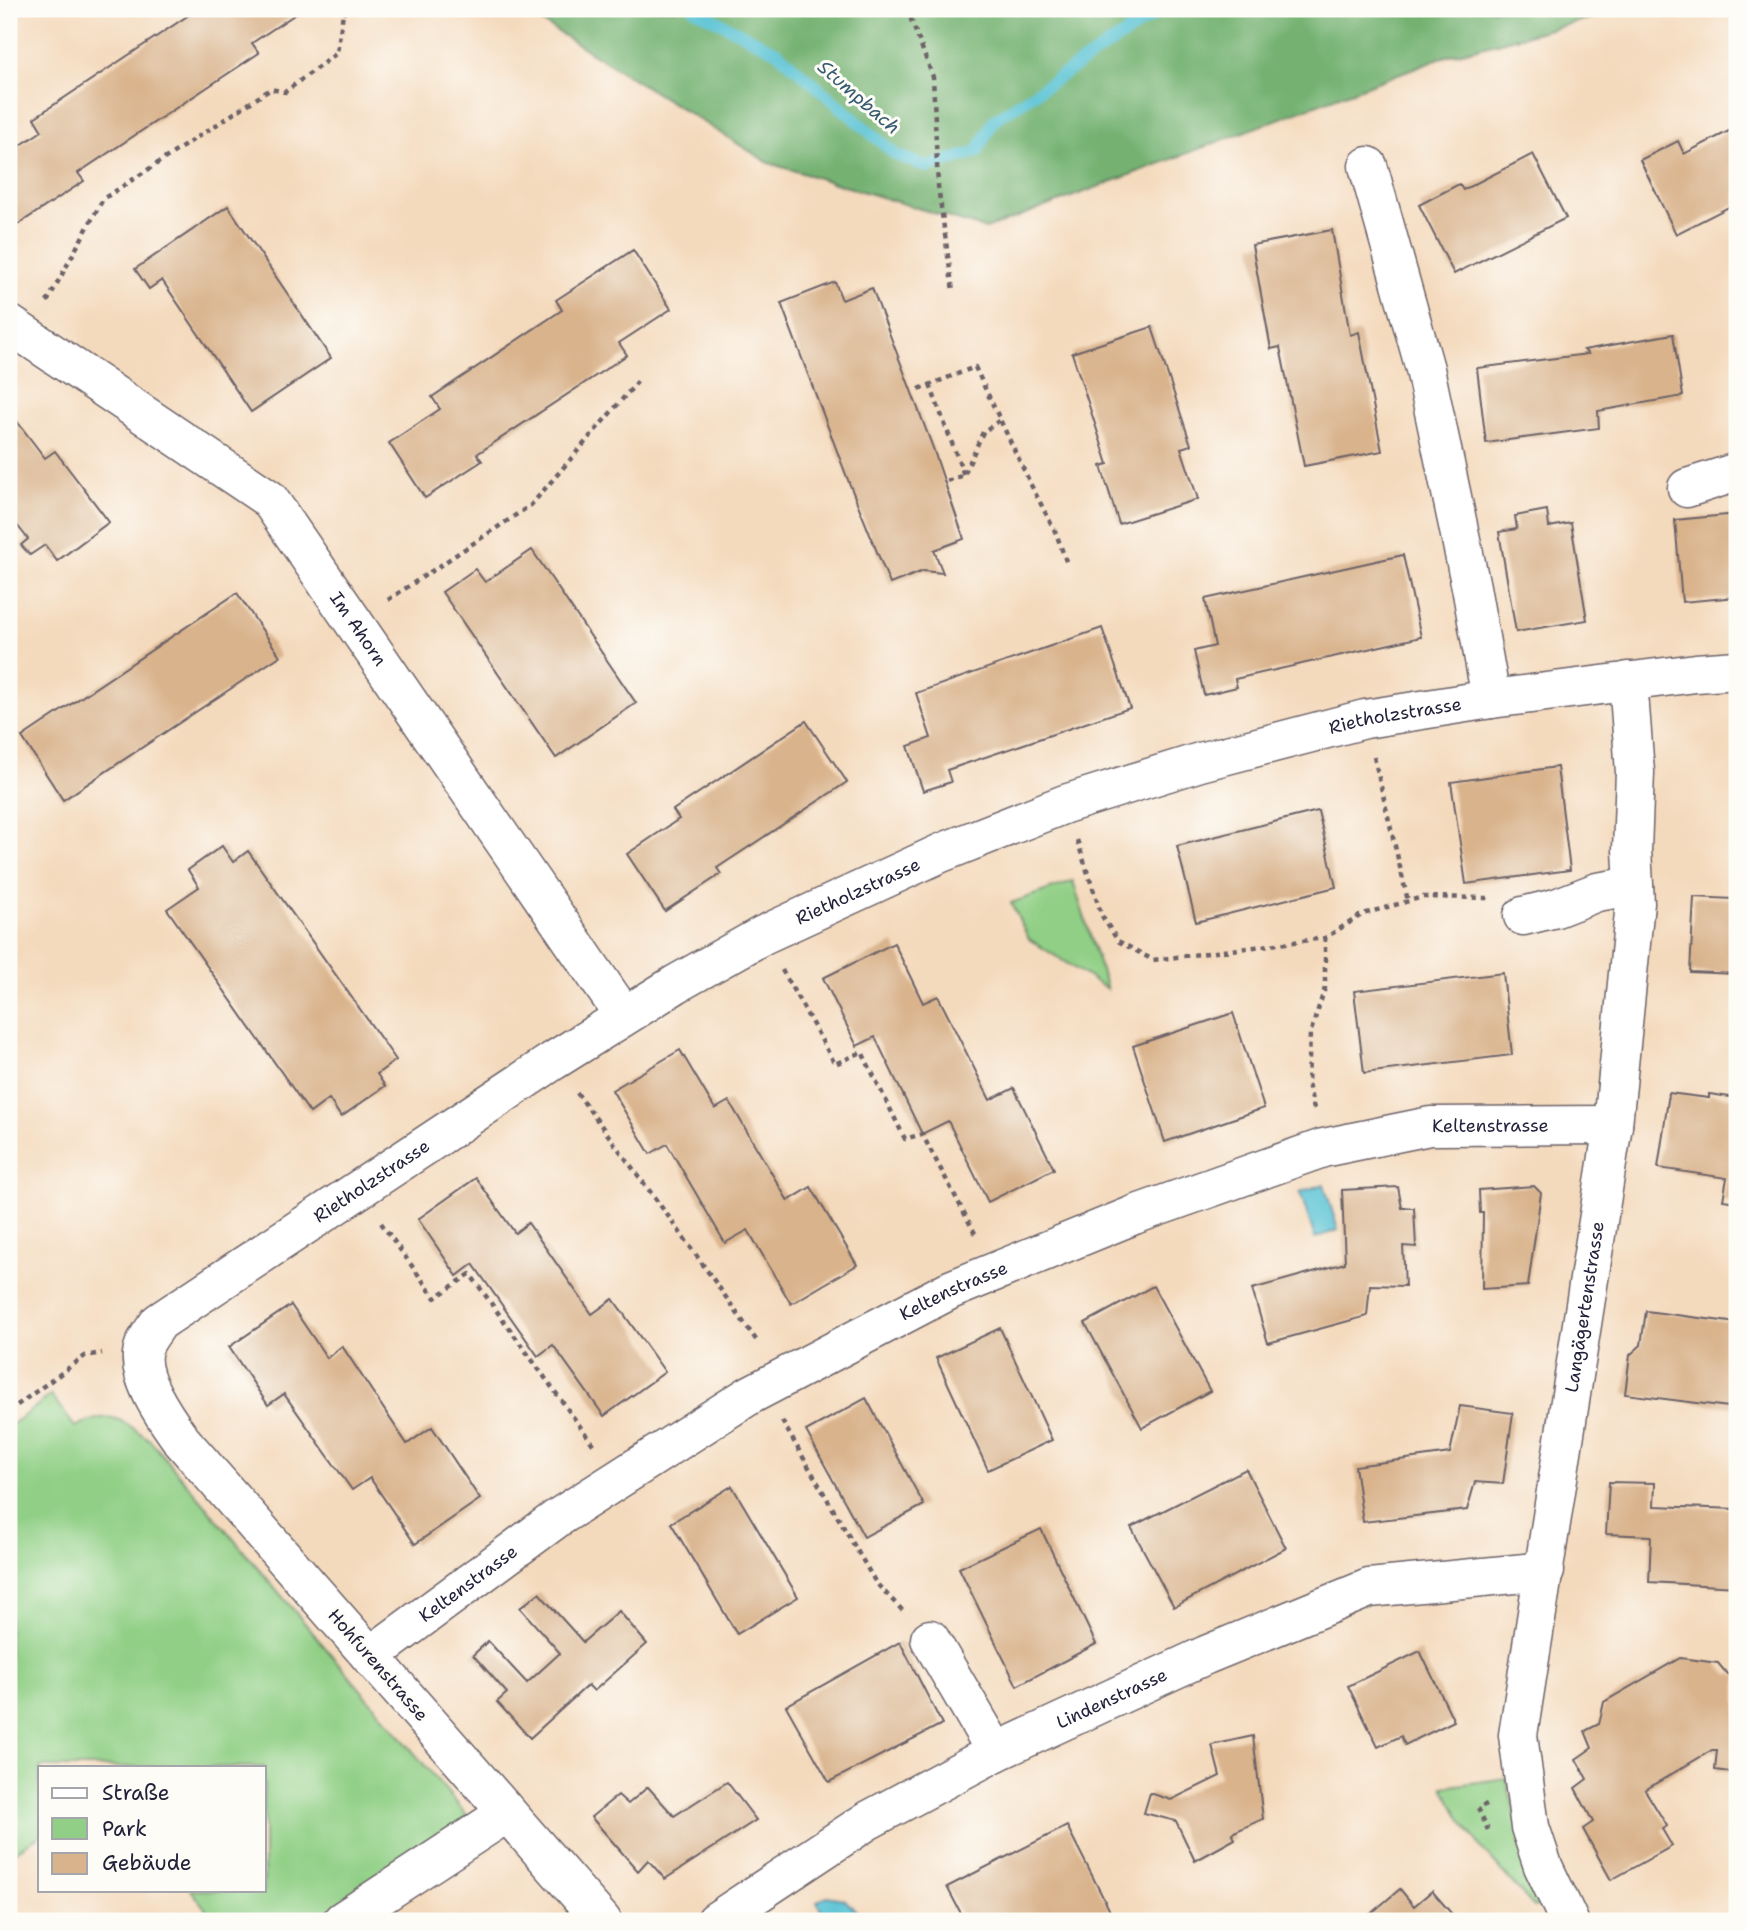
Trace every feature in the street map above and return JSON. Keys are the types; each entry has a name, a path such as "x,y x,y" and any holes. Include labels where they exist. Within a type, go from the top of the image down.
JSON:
{"street":[{"path":"1368,166 1425,369 1471,587 1491,699"},
{"name":"Im Ahorn","path":"18,330 269,499 624,1016"},
{"path":"1687,488 1737,472"},
{"name":"Rietholzstrasse","path":"143,1347 159,1322 624,1016 763,936 941,853 1065,804 1199,762 1365,719 1491,699 1737,670"},
{"name":"Langägertenstrasse","path":"1569,1921 1543,1867 1530,1826 1518,1735 1613,1125 1635,903 1632,850 1635,772 1628,681"},
{"path":"1510,907 1556,908 1597,892 1634,886"},
{"name":"Keltenstrasse","path":"370,1656 556,1518 763,1388 950,1290 1134,1214 1323,1148 1430,1126 1613,1125"},
{"name":"Hohfurenstrasse","path":"143,1347 144,1376 157,1406 182,1441 602,1921"},
{"name":"Lindenstrasse","path":"716,1921 867,1821 996,1752 1206,1655 1369,1588 1545,1571"},
{"path":"930,1639 996,1752"},
{"path":"342,1921 507,1813"}],"path":[{"path":"18,330 103,199 271,89 285,92 337,53 342,11 350,9"},
{"path":"907,9 933,77 938,186 953,291"},
{"path":"919,389 975,367 1056,533 1067,564"},
{"path":"356,622 531,505 638,381"},
{"path":"930,385 964,475"},
{"path":"947,481 964,475 983,432 1000,420"},
{"path":"1365,719 1408,901"},
{"path":"1065,804 1102,916 1118,941 1153,960 1325,938 1363,914 1423,897 1510,907"},
{"path":"763,936 835,1064 862,1052 905,1139 922,1134 995,1272"},
{"path":"1323,1148 1308,1083 1310,1034 1325,988 1325,938"},
{"path":"358,1190 435,1298 470,1274 618,1479"},
{"path":"9,1411 85,1356 143,1347"}],"green space":[{"path":"521,9 1626,9 1443,57 986,229 769,163"},
{"path":"1073,881 1107,989 1029,939 1011,903"},
{"path":"51,1395 75,1427 107,1417 122,1421 150,1440 470,1819 317,1921 215,1921 193,1892 266,1892 266,1766 38,1766 38,1836 9,1856 9,1427"},
{"path":"1506,1778 1539,1906 1534,1907 1483,1850 1461,1820 1443,1787"}],"water":[{"path":"1324,1184 1338,1230 1315,1238 1300,1192"},
{"path":"827,1896 844,1899 866,1921 826,1921 817,1902"}],"building":[{"path":"198,9 303,9 252,43 259,53 78,173 84,181 17,225 9,212 9,153 42,131 34,118"},
{"path":"1737,127 1737,203 1676,234 1640,160 1678,141 1684,154"},
{"path":"1533,154 1566,218 1454,274 1419,205 1459,184 1463,190"},
{"path":"228,206 331,358 251,412 162,280 149,289 135,269"},
{"path":"1332,230 1350,335 1359,332 1382,451 1304,466 1280,347 1271,349 1252,245"},
{"path":"633,250 671,309 619,343 627,355 477,454 482,461 425,498 389,443 440,409 432,397 562,310 556,300"},
{"path":"835,282 842,300 872,288 933,448 964,539 934,550 943,573 923,571 890,584 781,303"},
{"path":"1152,327 1191,445 1181,448 1198,499 1119,524 1101,466 1108,464 1072,353"},
{"path":"1673,334 1683,396 1598,411 1599,428 1486,443 1477,368 1588,354 1584,350"},
{"path":"9,411 45,458 55,451 109,522 57,561 45,545 30,555 21,545 28,539 9,515"},
{"path":"1547,510 1549,527 1571,523 1587,620 1516,632 1499,532 1517,529 1515,516"},
{"path":"1737,514 1737,597 1682,602 1675,520"},
{"path":"532,550 636,703 556,758 442,592 475,569 485,582"},
{"path":"1403,555 1421,637 1235,679 1237,687 1204,695 1194,651 1215,646 1205,599"},
{"path":"237,593 280,656 63,800 22,737"},
{"path":"1102,628 1130,708 947,770 951,782 923,791 908,746 931,738 916,693"},
{"path":"806,721 847,782 717,868 721,874 665,911 627,854 679,819 673,810"},
{"path":"1734,730 1737,730 1737,770 1735,770"},
{"path":"1557,767 1570,870 1466,884 1451,782"},
{"path":"1318,811 1336,887 1196,922 1177,846"},
{"path":"222,846 233,862 248,851 396,1060 377,1074 385,1086 341,1117 329,1099 310,1113 167,909 199,887 188,870"},
{"path":"1733,891 1737,891 1737,974 1690,972 1694,897 1733,899"},
{"path":"894,943 923,1003 938,996 990,1100 1014,1088 1054,1169 988,1202 948,1121 922,1134 875,1037 857,1046 823,978"},
{"path":"1503,973 1512,1055 1364,1073 1354,991"},
{"path":"1233,1013 1264,1108 1165,1142 1133,1046"},
{"path":"680,1050 715,1109 729,1101 788,1201 811,1187 857,1265 791,1304 748,1230 725,1243 667,1144 650,1154 612,1090"},
{"path":"1669,1093 1737,1098 1737,1202 1723,1200 1727,1178 1658,1168"},
{"path":"476,1178 515,1233 528,1223 592,1314 613,1299 665,1372 604,1416 553,1345 538,1356 473,1264 457,1276 418,1219"},
{"path":"1534,1186 1541,1193 1528,1286 1482,1289 1483,1213 1480,1213 1479,1190"},
{"path":"1398,1187 1402,1208 1414,1208 1416,1247 1403,1246 1405,1286 1370,1285 1367,1316 1268,1343 1252,1289 1345,1263 1342,1190"},
{"path":"1153,1286 1210,1391 1142,1428 1085,1323"},
{"path":"291,1305 327,1358 342,1346 407,1444 432,1427 480,1499 415,1544 370,1478 352,1490 284,1394 268,1405 229,1347"},
{"path":"1646,1311 1737,1323 1737,1408 1625,1394 1630,1355 1641,1345"},
{"path":"1000,1328 1052,1440 988,1470 936,1358"},
{"path":"866,1398 924,1505 864,1537 806,1431"},
{"path":"1460,1406 1513,1413 1503,1484 1475,1482 1467,1510 1363,1522 1355,1466 1450,1453"},
{"path":"1246,1469 1286,1548 1174,1607 1131,1527"},
{"path":"1609,1482 1655,1483 1654,1506 1737,1509 1737,1587 1649,1582 1651,1536 1606,1534"},
{"path":"732,1486 798,1597 737,1634 671,1523"},
{"path":"1041,1529 1096,1644 1017,1686 959,1568"},
{"path":"539,1593 583,1642 619,1611 647,1644 594,1691 588,1685 530,1738 497,1702 507,1693 473,1655 488,1641 527,1683 560,1653 520,1608"},
{"path":"900,1642 942,1724 829,1782 786,1706"},
{"path":"1420,1651 1454,1721 1405,1745 1401,1736 1378,1747 1348,1686"},
{"path":"1680,1658 1718,1663 1727,1674 1737,1676 1737,1773 1715,1770 1717,1750 1712,1750 1645,1790 1667,1826 1662,1829 1672,1846 1611,1880 1583,1829 1593,1822 1575,1788 1587,1779 1576,1759 1592,1748 1585,1731 1599,1724 1604,1702"},
{"path":"1253,1736 1263,1819 1232,1833 1235,1839 1195,1861 1176,1821 1144,1813 1150,1793 1171,1800 1220,1776 1212,1745"},
{"path":"727,1782 756,1820 665,1879 648,1860 638,1871 591,1817 618,1795 628,1804 648,1787 674,1816"},
{"path":"1067,1826 1110,1911 1091,1921 965,1921 947,1887"},
{"path":"1400,1889 1414,1906 1432,1891 1458,1921 1362,1921"}],"waterway":[{"name":"Stumpbach","path":"694,9 777,52 896,155 927,167 977,152 994,120 1160,11 1169,9"}]}
